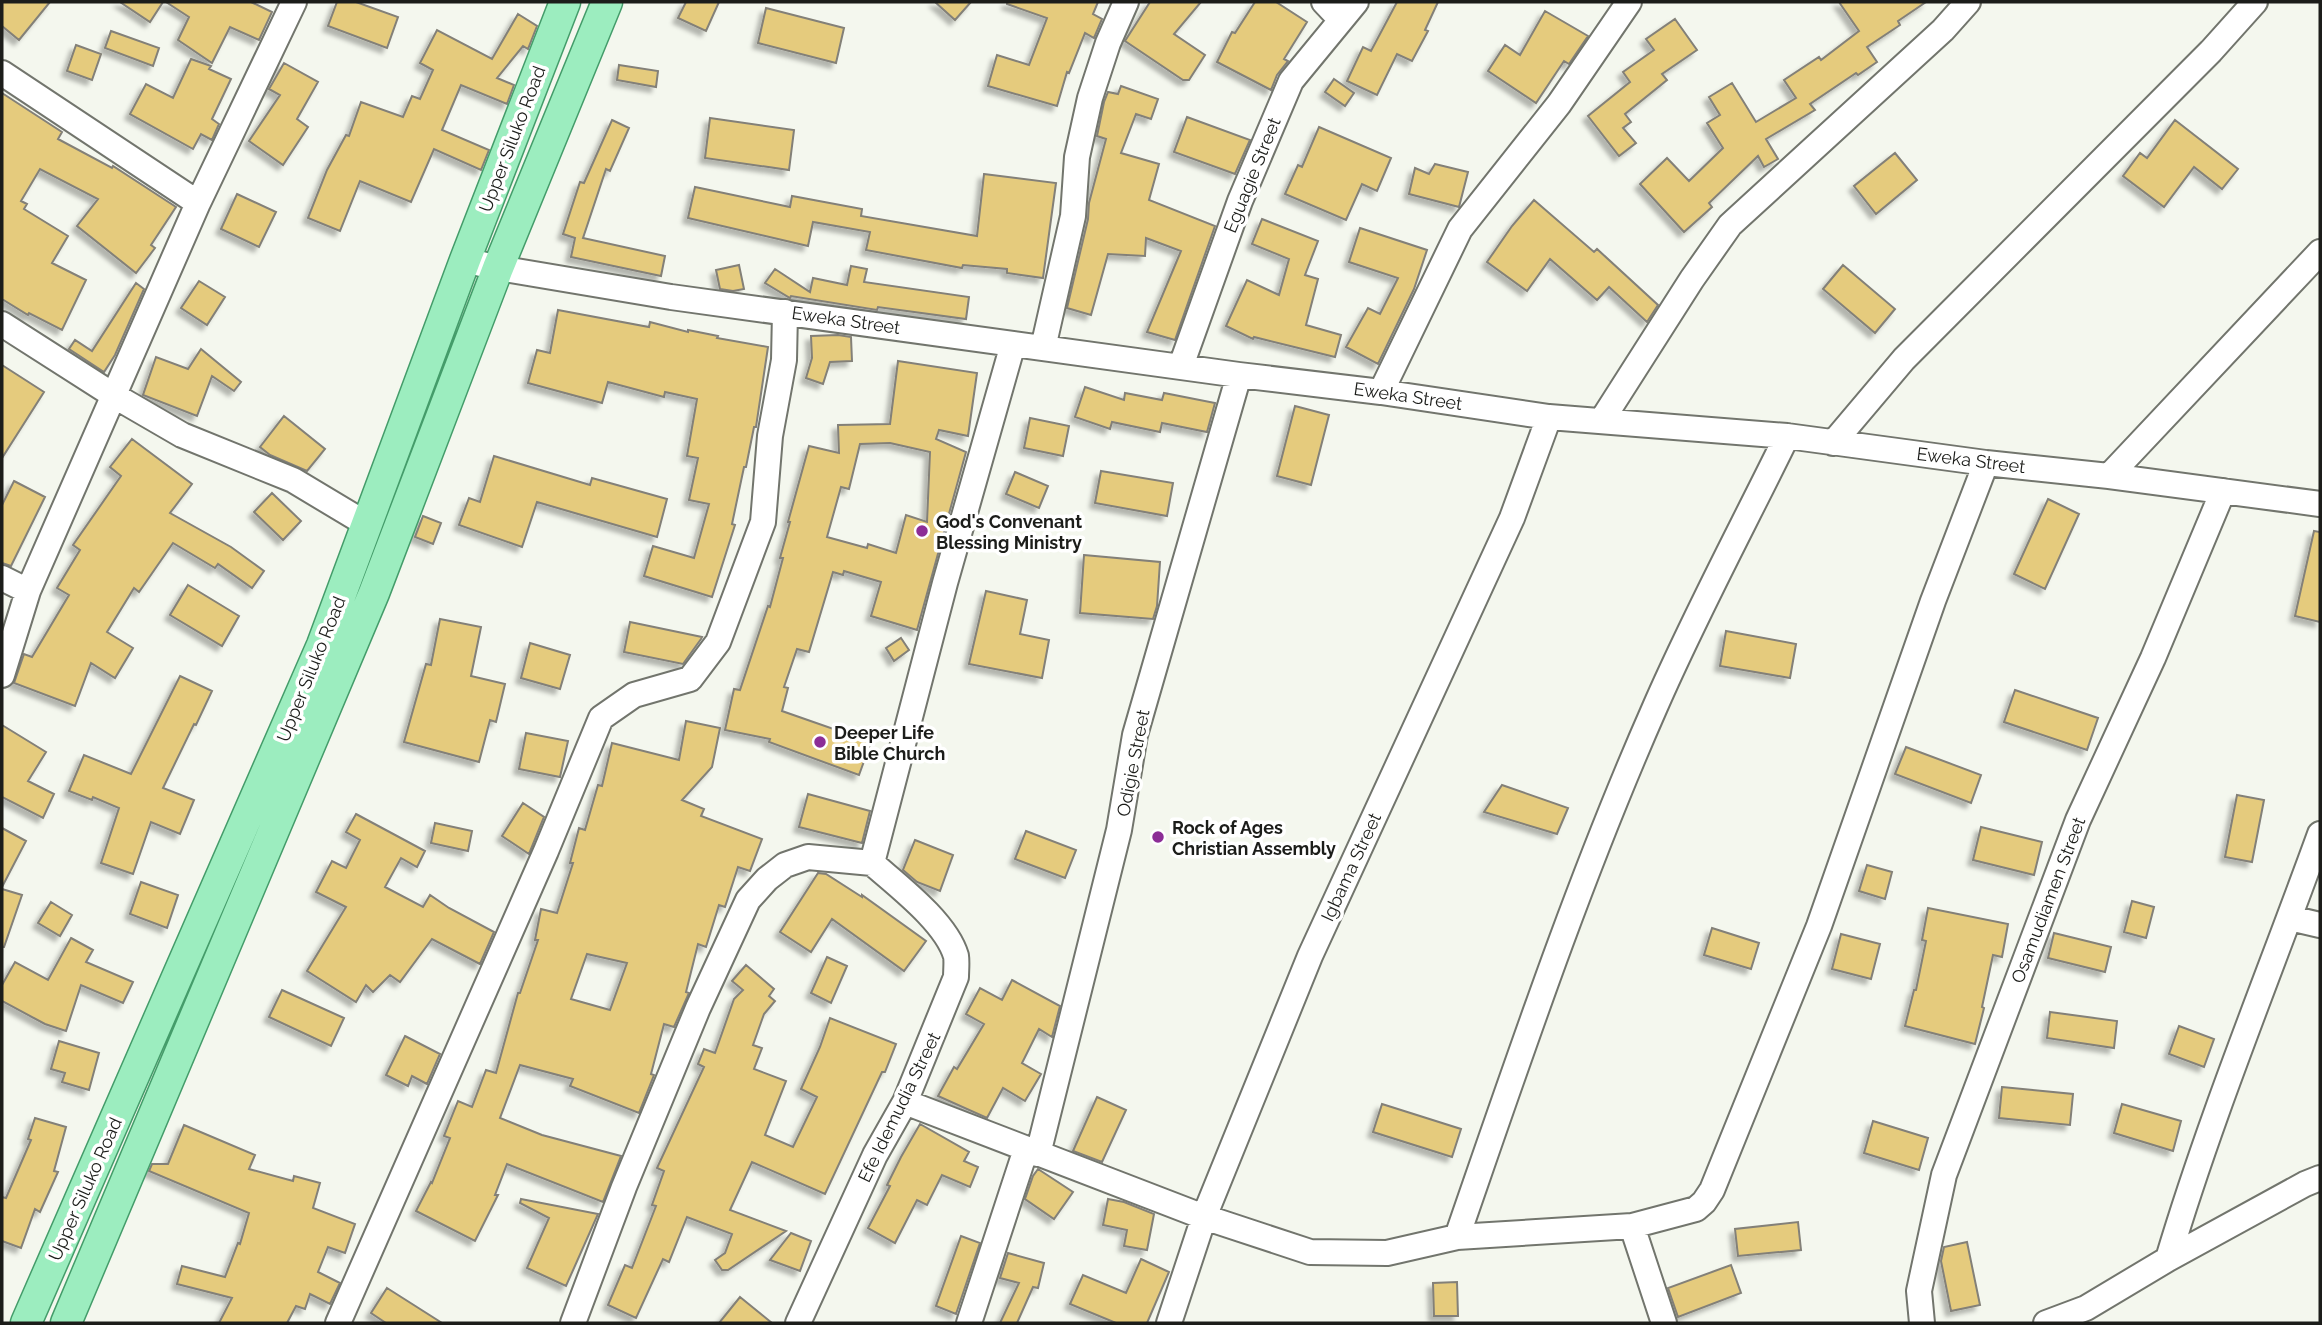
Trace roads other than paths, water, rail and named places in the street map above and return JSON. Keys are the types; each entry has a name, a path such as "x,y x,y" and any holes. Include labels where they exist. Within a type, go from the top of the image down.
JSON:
{"main road":[{"name":"Upper Siluko Road","path":"26,1323 322,645 465,260 565,2"},
{"name":"Upper Siluko Road","path":"66,1323 374,593 498,268 607,2"}],"street":[{"path":"1043,348 1073,216 1077,157 1090,98 1108,43 1126,2"},
{"path":"1324,2 1348,11"},
{"path":"1381,392 1460,229 1559,104 1629,2"},
{"path":"1602,420 1692,279 1730,225 1943,30 1968,2"},
{"path":"1833,443 1904,359 2211,51 2255,2"},
{"path":"2,675 28,592 284,5"},
{"name":"Eguagie Street","path":"1181,366 1240,201 1291,81 1348,11"},
{"path":"2,73 198,202"},
{"path":"2109,476 2320,252"},
{"path":"465,260 498,268"},
{"name":"Eweka Street","path":"498,268 671,297 1549,417 1787,436 2320,504"},
{"path":"338,1323 546,851 601,718 634,695 690,678 718,642 763,522 770,436 784,360 785,312"},
{"path":"2,324 113,395 182,435 293,480 368,525"},
{"path":"573,1323 624,1187 698,1008 748,900 767,879 785,865 808,856 872,863 945,583 1013,344"},
{"name":"Odigie Street","path":"969,1323 1032,1152 1119,830 1135,735 1239,374"},
{"name":"Igbama Street","path":"1169,1323 1204,1217 1310,956 1512,518 1549,417"},
{"path":"1457,1237 1593,855 1655,706 1787,436"},
{"path":"905,1102 1204,1217 1310,1252 1387,1253 1457,1237 1632,1226 1696,1209 1712,1190 1819,926 1933,601 1986,463"},
{"name":"Osamudiamen Street","path":"1922,1323 1919,1291 1944,1175 2078,820 2153,658 2223,491"},
{"path":"2,578 28,592"},
{"path":"2168,1259 2200,1160 2320,834"},
{"name":"Efe Idemudia Street","path":"798,1323 875,1155 905,1102 956,977 956,956 939,926 872,863"},
{"path":"2290,918 2320,925"},
{"path":"2046,1323 2086,1308 2168,1259 2320,1178"},
{"path":"1632,1226 1664,1323"}],"place":[{"name":"God's Convenant Blessing Ministry","path":"922,531"},
{"name":"Deeper Life Bible Church","path":"820,742"},
{"name":"Rock of Ages Christian Assembly","path":"1158,837"}]}
